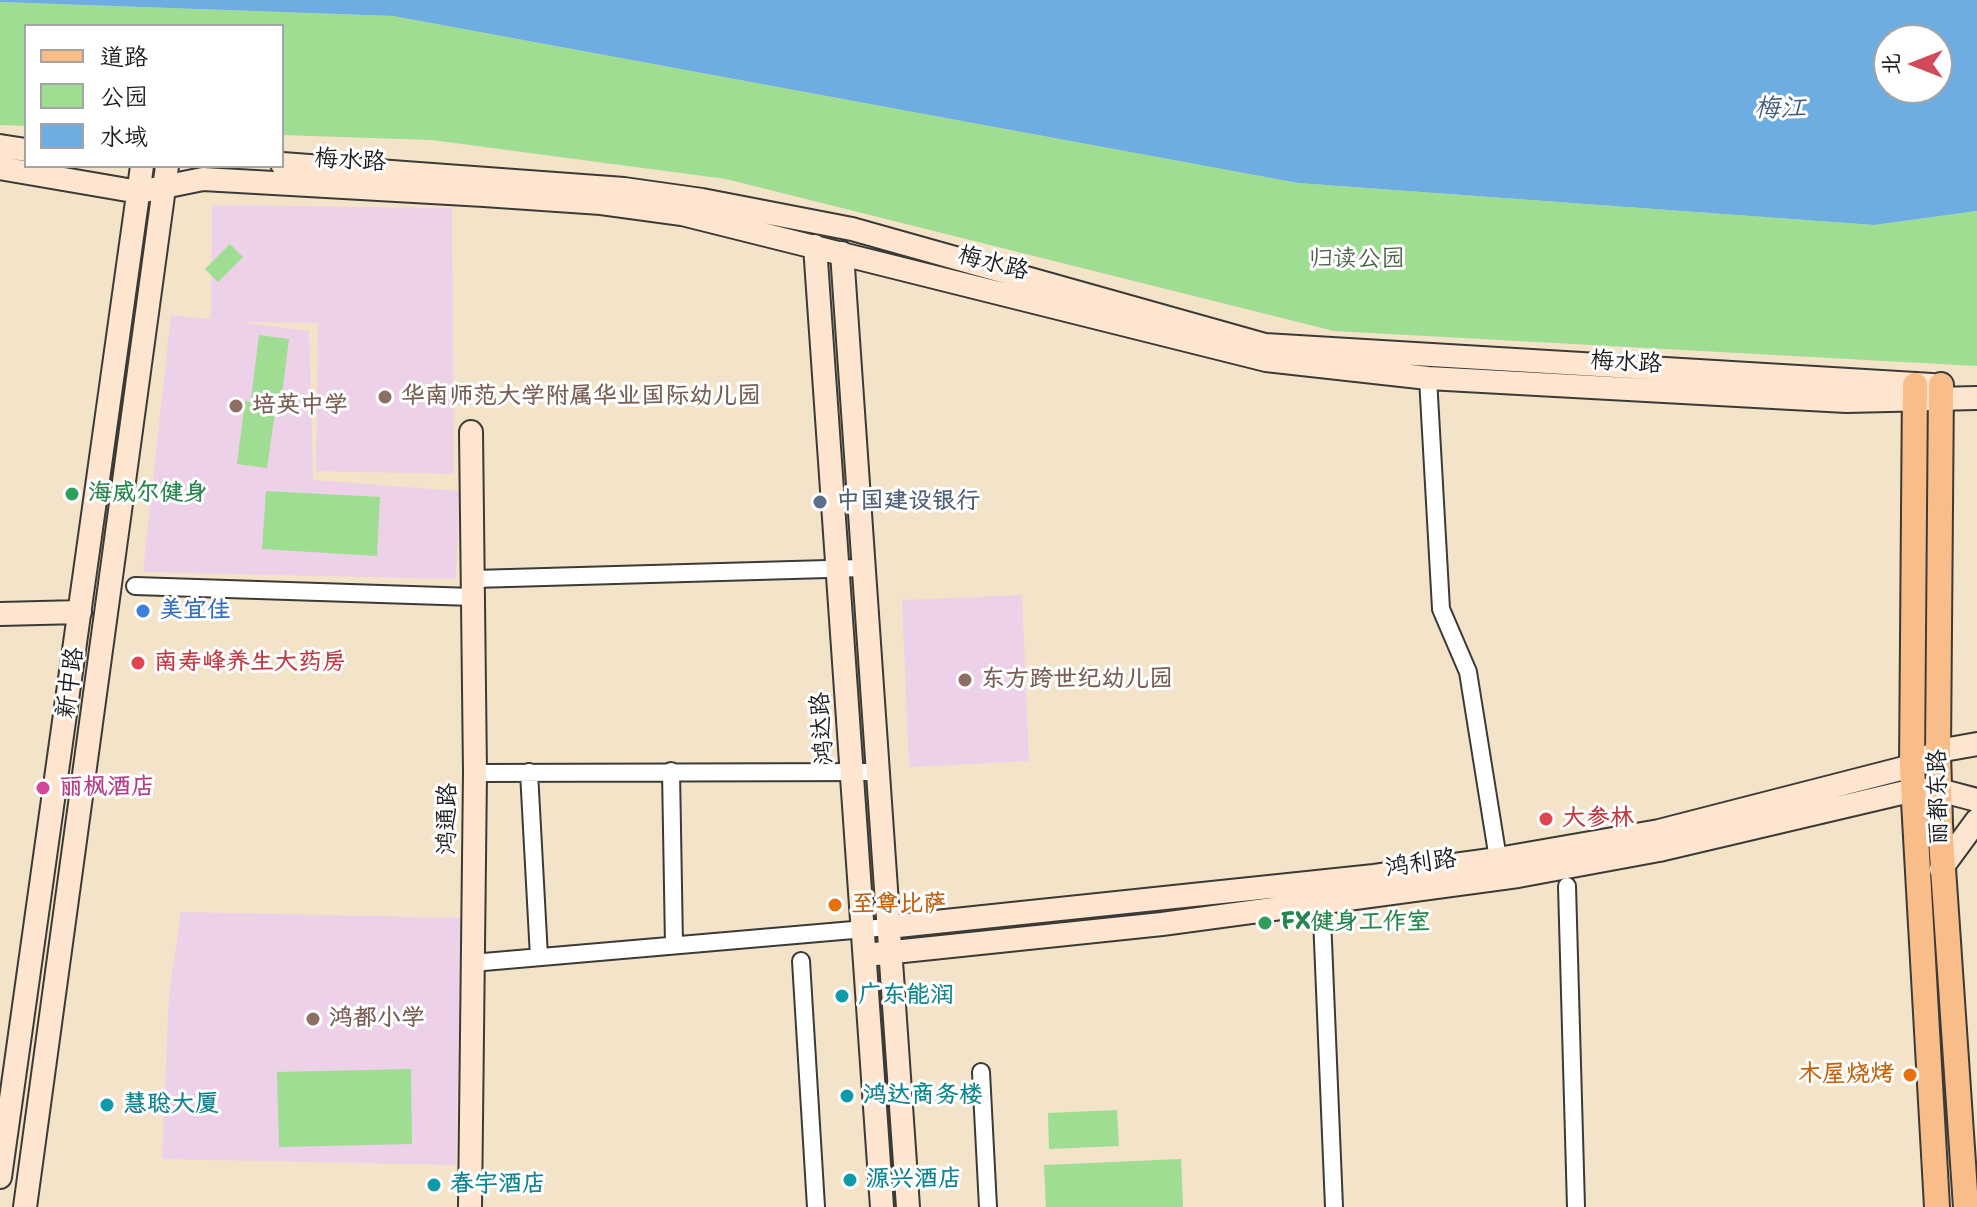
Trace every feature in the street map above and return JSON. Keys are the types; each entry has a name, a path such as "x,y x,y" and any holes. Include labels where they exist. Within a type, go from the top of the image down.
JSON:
{"main road":[{"path":"0,146 24,150"},
{"name":"梅水路","path":"284,164 624,189 702,200 852,229 1265,345 1915,393"},
{"name":"梅水路","path":"0,168 139,192 166,177 601,203 682,214 1266,360 1428,378 1846,401 1941,392 1977,384"},
{"name":"新中路","path":"0,1177 142,168"},
{"name":"新中路","path":"25,1207 166,177"},
{"name":"鸿达路","path":"815,246 882,1207"},
{"path":"842,253 908,1207"},
{"name":"梅水路","path":"1941,392 1977,398"},
{"name":"丽都东路","path":"1941,392 1938,751 1941,869 1966,1207"},
{"name":"丽都东路","path":"1915,393 1913,778 1937,1207"},
{"name":"鸿通路","path":"470,1207 475,773 471,432"},
{"path":"0,614 80,612"},
{"path":"1913,778 1938,751 1977,744"},
{"name":"鸿利路","path":"888,927 1518,876 1643,853 1913,778"},
{"name":"鸿利路","path":"865,955 1321,893 1659,831 1913,778 1939,790 1977,800"},
{"path":"1941,869 1977,820"}],"street":[{"path":"1428,378 1441,609 1468,672 1498,859"},
{"path":"135,586 473,588 863,568"},
{"path":"671,771 674,945"},
{"path":"529,772 539,957"},
{"path":"475,773 878,772"},
{"path":"1567,886 1576,1207"},
{"path":"1321,893 1334,1207"},
{"path":"472,963 888,927"},
{"path":"801,961 816,1207"},
{"path":"981,1072 988,1207"}],"shaded area":[{"path":"212,205 452,208 454,474 316,471 318,323 240,322 309,331 313,480 459,491 456,579 143,572 171,315 211,319"},
{"name":"东方跨世纪幼儿园","path":"1022,595 1029,761 909,767 902,600"},
{"name":"鸿都小学","path":"181,912 461,918 456,1165 162,1159 169,995"}],"green space":[{"name":"归读公园","path":"0,2 393,16 1298,183 1874,225 1977,211 1977,366 1334,331 726,179 432,140 284,135 284,24 24,24 24,126 0,125"},
{"path":"230,244 243,257 218,282 205,269"},
{"path":"259,335 289,339 281,402 251,399"},
{"path":"245,401 276,405 267,468 237,464"},
{"path":"266,491 380,497 377,556 262,549"},
{"path":"411,1069 412,1144 279,1147 277,1072"},
{"path":"1117,1110 1119,1146 1049,1149 1048,1113"},
{"path":"1181,1159 1183,1207 1046,1207 1044,1165"}],"water":[{"name":"梅江","path":"0,0 1977,0 1977,211 1874,225 1298,183 393,16"}],"place":[{"name":"华南师范大学附属华业国际幼儿园","path":"385,397"},
{"name":"培英中学","path":"236,406"},
{"name":"海威尔健身","path":"72,494"},
{"name":"中国建设银行","path":"820,502"},
{"name":"美宜佳","path":"143,611"},
{"name":"南寿峰养生大药房","path":"138,663"},
{"name":"东方跨世纪幼儿园","path":"965,680"},
{"name":"丽枫酒店","path":"43,788"},
{"name":"大参林","path":"1546,819"},
{"name":"至尊比萨","path":"835,905"},
{"name":"FX健身工作室","path":"1265,923"},
{"name":"广东能润","path":"842,996"},
{"name":"鸿都小学","path":"313,1019"},
{"name":"木屋烧烤","path":"1910,1075"},
{"name":"鸿达商务楼","path":"847,1096"},
{"name":"慧聪大厦","path":"107,1105"},
{"name":"源兴酒店","path":"850,1180"},
{"name":"春宇酒店","path":"434,1185"}]}
